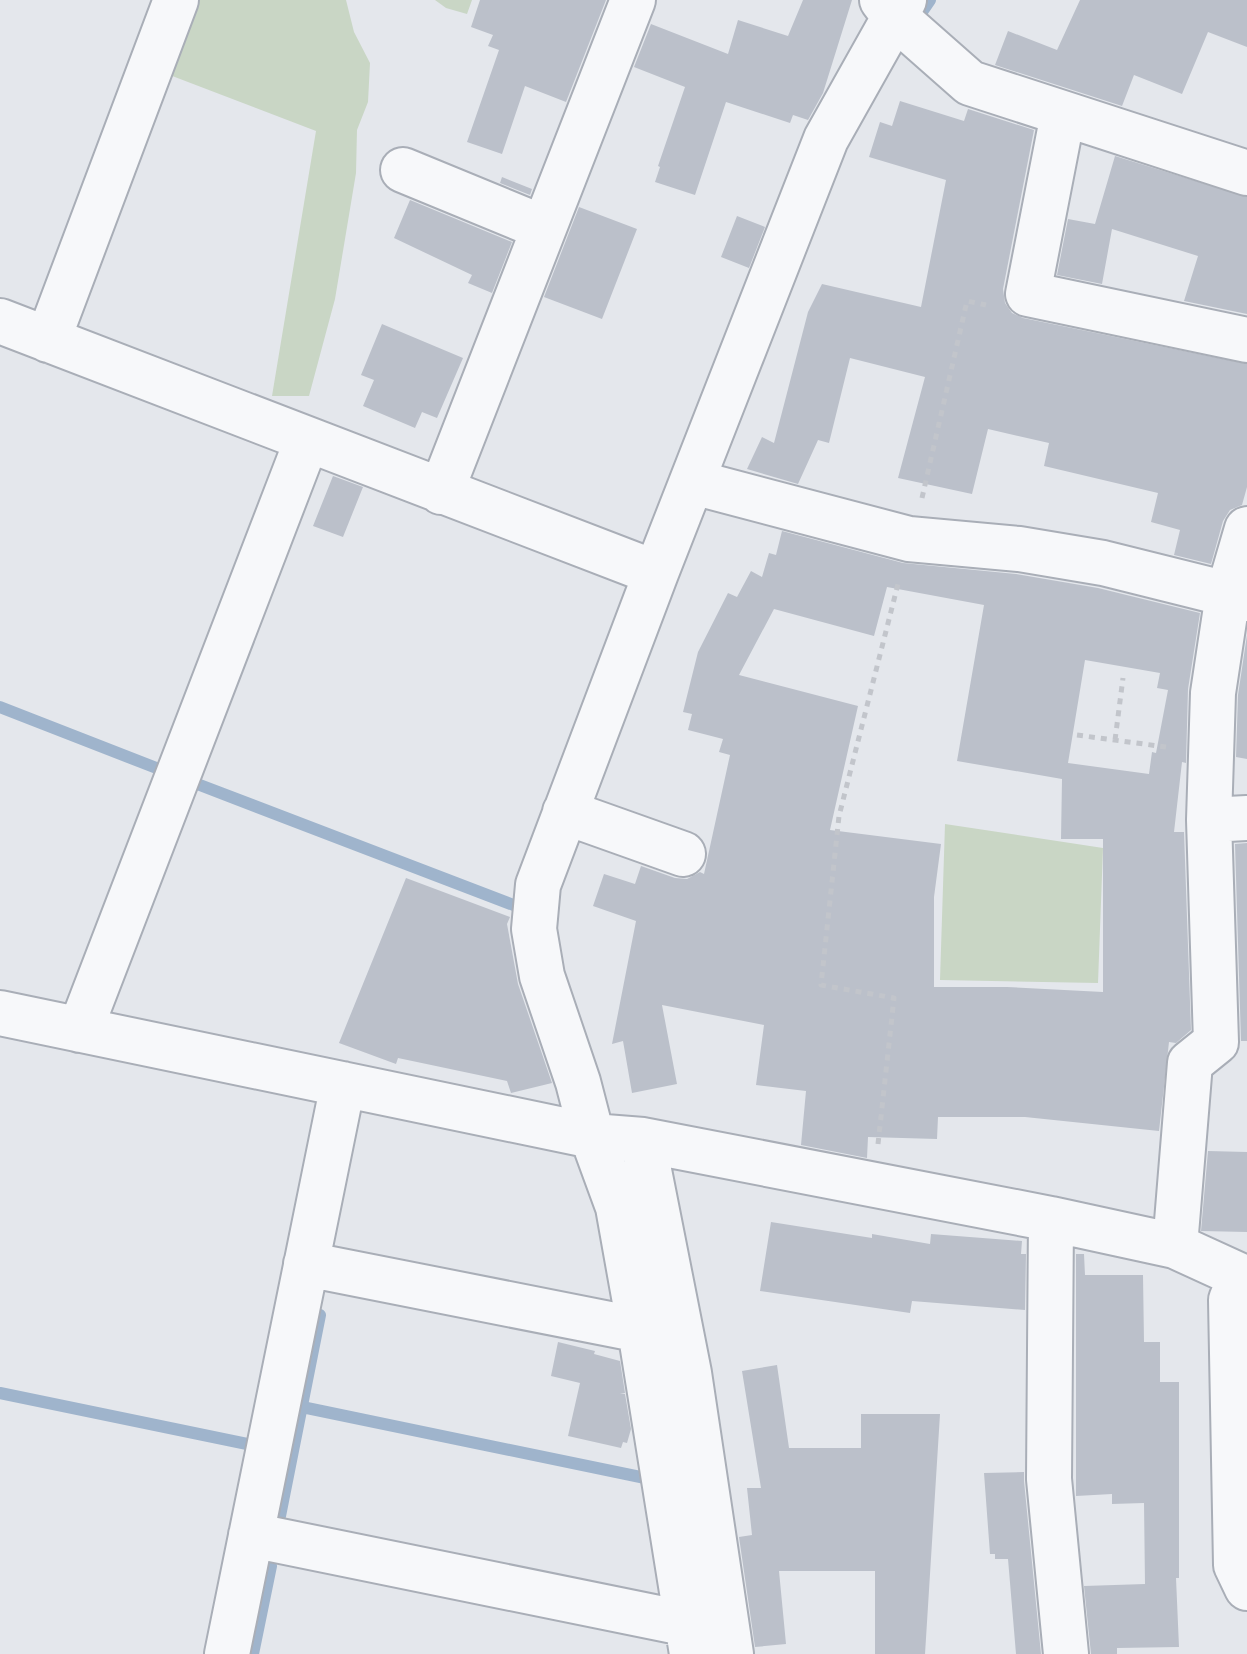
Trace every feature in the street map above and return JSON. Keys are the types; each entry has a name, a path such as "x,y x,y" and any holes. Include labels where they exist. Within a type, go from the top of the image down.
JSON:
{"street":[{"path":"48,340 176,0"},
{"path":"441,492 633,0"},
{"path":"251,1535 690,1639 618,1207 592,1136 578,1082 542,976 534,929 538,885 565,812 826,139 893,5 970,83 1247,173"},
{"path":"1063,114 1028,294 1247,340"},
{"path":"403,170 544,228"},
{"path":"0,321 656,573"},
{"path":"80,1030 307,440"},
{"path":"693,482 909,539 1019,549 1103,563 1237,596"},
{"path":"1175,1246 1190,1063 1232,1046 1228,819 1213,693 1237,596 1247,529"},
{"path":"565,812 683,854"},
{"path":"0,1013 592,1136 643,1140 1051,1219 1175,1246 1244,1277 1231,1300 1231,1316 1236,1565 1247,1588"},
{"path":"227,1654 343,1084"},
{"path":"643,1140 689,1373 731,1654"},
{"path":"1051,1219 1049,1479 1066,1654"},
{"path":"306,1264 640,1330"}],"path":[{"path":"873,1184 894,998 821,985 839,816 909,539 917,522 967,301 1024,312 1028,294"},
{"path":"1115,740 1123,678"},
{"path":"1077,735 1166,747"}],"green space":[{"path":"195,0 346,0 354,32 370,63 368,102 357,130 356,173 335,299 309,396 272,396 316,131 167,74"},
{"path":"435,0 472,0 467,14 446,8"},
{"path":"945,824 1103,848 1098,983 940,980"}],"building":[{"path":"480,0 606,0 566,102 525,86 502,154 467,142 499,50 488,46 493,35 471,27"},
{"path":"803,0 852,0 823,93 808,120 793,115 790,123 726,102 695,195 655,182 685,87 634,67 651,24 728,54 738,20 788,36"},
{"path":"1080,0 1247,0 1247,47 1208,32 1182,94 1134,75 1122,106 995,65 1008,31 1057,50"},
{"path":"900,101 964,121 968,109 1034,130 1003,289 1005,303 1012,313 1023,318 1247,364 1247,487 1242,505 1230,510 1223,521 1211,564 1174,555 1180,530 1151,522 1158,493 1044,466 1049,443 988,429 972,494 898,478 925,377 850,358 829,443 818,440 798,484 747,469 762,437 774,443 808,312 822,284 921,307 946,180 869,157 880,122 892,126"},
{"path":"1115,156 1247,197 1247,314 1184,301 1198,256 1112,229 1102,284 1057,275 1068,219 1095,224"},
{"path":"502,177 532,189 530,195 500,183"},
{"path":"410,200 512,242 492,293 468,283 472,275 394,238"},
{"path":"579,207 637,229 602,319 544,297"},
{"path":"737,216 765,227 749,268 721,257"},
{"path":"382,324 463,358 437,418 422,412 415,428 363,406 374,380 361,375"},
{"path":"333,476 363,487 343,537 313,526"},
{"path":"782,531 903,563 1016,574 1098,588 1200,613 1188,689 1186,763 1182,762 1174,832 1184,832 1191,1030 1176,1043 1169,1042 1159,1131 1025,1117 938,1117 937,1139 868,1137 867,1158 801,1145 806,1091 756,1085 764,1025 662,1005 677,1084 632,1093 623,1041 612,1044 636,921 593,906 604,874 635,884 641,866 675,878 687,879 700,872 704,874 730,755 719,752 723,739 688,730 692,714 683,712 698,652 728,593 737,597 751,571 762,577 769,553 776,555","holes":["887,587 984,605 957,761 1062,779 1061,839 1103,839 1103,992 934,987 934,897 941,844 830,830 858,706 739,675 774,609 874,636","1085,660 1160,673 1157,688 1168,690 1149,774 1068,763"]},
{"path":"1247,635 1247,759 1236,757 1238,695"},
{"path":"1247,843 1247,1041 1241,1041 1235,844"},
{"path":"406,878 510,917 507,924 518,984 552,1083 511,1093 507,1081 398,1058 396,1064 339,1043"},
{"path":"1208,1151 1247,1152 1247,1232 1201,1231"},
{"path":"771,1222 930,1244 931,1234 1022,1241 1021,1254 1026,1254 1025,1310 912,1301 910,1313 760,1291"},
{"path":"1076,1254 1084,1254 1085,1275 1143,1275 1144,1342 1160,1342 1160,1382 1179,1382 1179,1578 1176,1578 1179,1647 1117,1648 1117,1654 1091,1654 1084,1586 1145,1584 1144,1503 1112,1504 1112,1494 1076,1496"},
{"path":"558,1342 620,1361 625,1393 620,1393 625,1394 631,1429 627,1443 623,1442 621,1448 568,1436 580,1383 551,1376"},
{"path":"777,1365 789,1448 861,1448 861,1414 940,1414 925,1654 875,1654 875,1571 779,1571 786,1644 755,1647 739,1537 752,1535 747,1488 761,1488 742,1371"},
{"path":"1024,1472 1041,1654 1016,1654 1008,1559 995,1559 995,1554 990,1554 984,1473"}],"waterway":[{"path":"917,19 930,0"},
{"path":"0,707 159,769"},
{"path":"192,782 516,906"},
{"path":"280,1516 320,1315"},
{"path":"0,1393 252,1445"},
{"path":"302,1407 650,1479"},
{"path":"253,1654 271,1566"}]}
